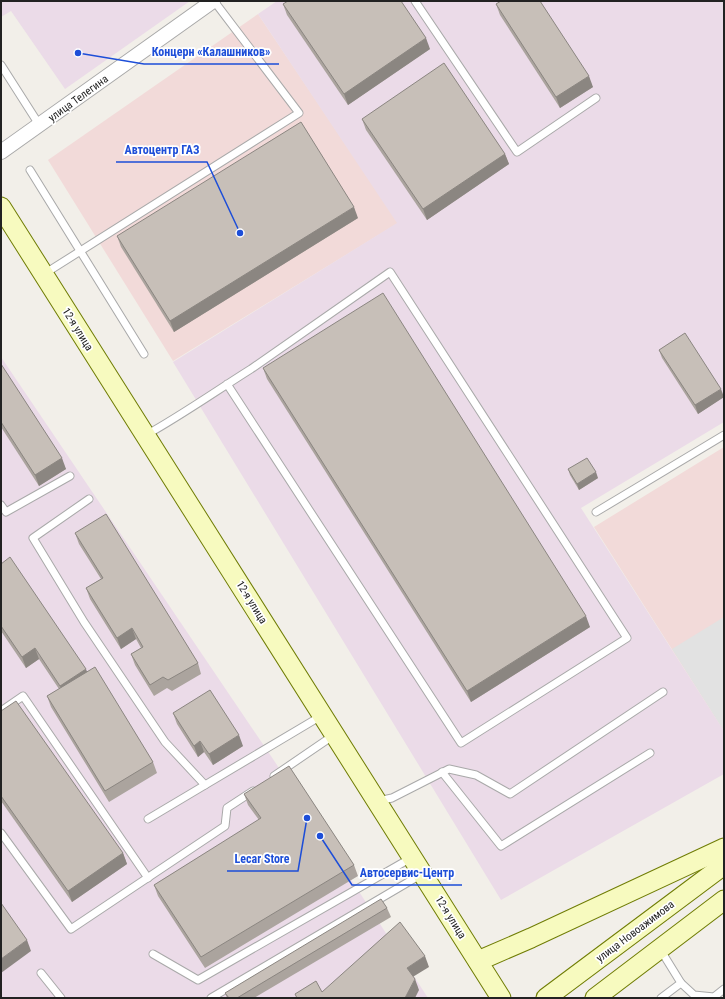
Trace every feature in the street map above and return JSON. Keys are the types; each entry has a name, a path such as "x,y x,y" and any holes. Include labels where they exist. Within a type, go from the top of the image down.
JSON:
{"main road":[{"name":"12-я улица","path":"1,207 424,873 501,998"},
{"path":"478,961 538,935 724,848"},
{"name":"улица Новоажимова","path":"546,998 724,865"},
{"path":"595,998 724,900"}],"street":[{"name":"улица Телегина","path":"1,152 40,126 214,1"}],"lane":[{"path":"43,274 299,113 214,1"},
{"path":"415,1 517,152 596,98"},
{"path":"1,65 40,126"},
{"path":"30,170 144,354"},
{"path":"146,435 227,384 390,272 627,638 461,743 227,384"},
{"path":"596,512 724,435"},
{"path":"1,505 6,512 70,476"},
{"path":"89,499 33,538 84,622 165,742 205,785"},
{"path":"378,801 392,798 449,769 476,775 510,794 663,692"},
{"path":"1,711 23,696 148,878"},
{"path":"148,819 323,715"},
{"path":"1,833 71,929 225,826 227,808 335,734"},
{"path":"442,772 501,846 650,753"},
{"path":"153,954 198,980 413,857"},
{"path":"211,998 424,873"},
{"path":"660,949 681,983 694,997 714,998 724,989"},
{"path":"41,973 61,998"},
{"path":"661,998 681,983"}],"shaded area":[{"path":"1,1 190,1 65,89 11,11 1,17"},
{"path":"277,1 724,1 724,422 581,508 724,731 724,774 501,900 173,362 397,223 258,14"},
{"path":"258,14 398,223 173,361 48,160"},
{"path":"1,357 275,762 428,998 1,998"},
{"path":"724,447 724,731 594,527"},
{"path":"724,617 724,731 672,649"}],"building":[{"path":"288,1 401,1 426,38 344,94 283,4"},
{"path":"501,1 540,1 589,76 556,97 496,4"},
{"path":"444,63 505,154 423,209 362,119"},
{"path":"301,122 354,207 170,321 117,236"},
{"path":"383,293 586,616 467,691 263,368"},
{"path":"685,333 721,389 695,405 659,350"},
{"path":"1,364 62,458 35,475 1,422"},
{"path":"587,458 596,472 577,484 568,469"},
{"path":"106,514 198,663 168,680 163,677 150,685 131,654 143,647 132,628 117,638 86,588 103,578 75,533"},
{"path":"10,557 86,669 60,686 35,648 22,657 1,626 1,564"},
{"path":"95,667 153,762 105,791 47,696"},
{"path":"210,690 239,735 209,754 200,741 194,746 173,713"},
{"path":"16,701 123,853 68,891 1,796 1,711"},
{"path":"289,766 354,865 201,957 154,885 261,818 244,794"},
{"path":"381,899 387,908 237,998 229,998 225,993"},
{"path":"1,903 27,940 1,959"},
{"path":"400,922 425,956 407,968 415,979 405,998 297,998 295,994 316,981 322,992"}],"place":[{"name":"Концерн «Калашников»","path":"78,53"},
{"name":"Автоцентр ГАЗ","path":"240,233"},
{"name":"Lecar Store","path":"307,818"},
{"name":"Автосервис-Центр","path":"320,836"}]}
